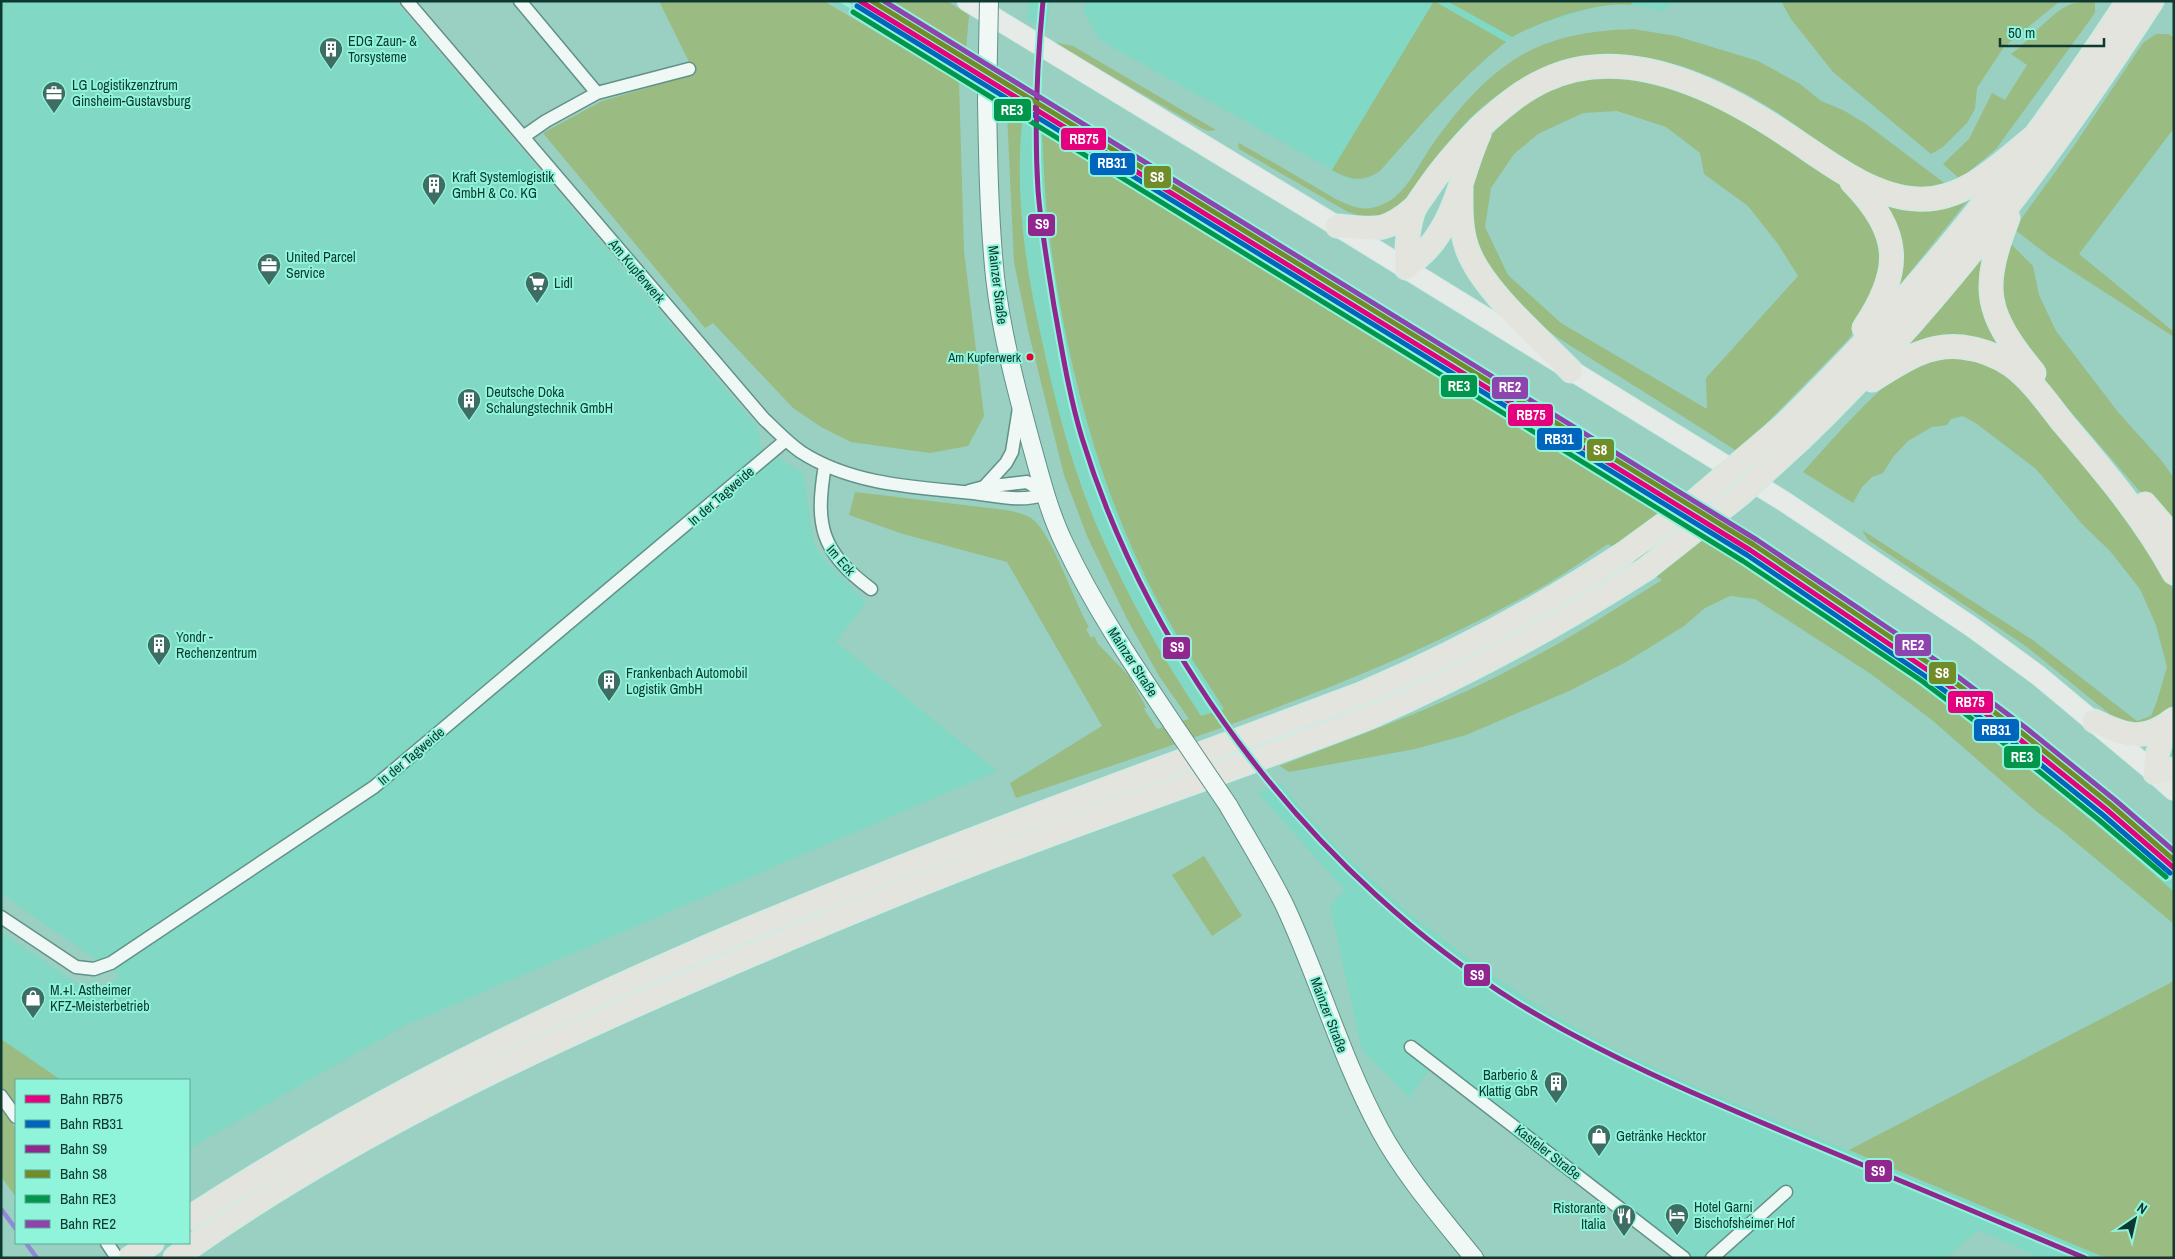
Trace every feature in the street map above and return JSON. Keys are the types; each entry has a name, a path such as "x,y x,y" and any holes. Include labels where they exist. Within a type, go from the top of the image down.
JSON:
{"highway":[{"path":"175,1258 264,1199 366,1139 476,1080 598,1021 799,934 920,885 1370,717 1420,695 1515,647 1574,614 1646,568 1717,514 1802,438 1847,395 1943,289 2017,194 2121,30 2128,1"},
{"path":"190,1217 285,1158 409,1088 597,995 781,915 910,863 1361,694 1410,673 1510,624 1583,580 1623,554 1689,506 1783,426 1829,381 1927,273 2121,30 2152,1"},
{"path":"1337,226 1378,229 1397,223 1414,208 1460,146 1507,103 1525,90 1547,79 1600,67 1630,67 1666,75 1719,96 1756,115 1845,174 1882,191 1914,200 1936,200 1974,184 2036,135"},
{"path":"1406,268 1427,249 1439,234 1461,186 1470,154 1484,124"},
{"path":"1829,381 1875,312 1885,293 1892,266 1892,245 1884,224 1872,202 1845,174"},
{"path":"1461,186 1462,223 1466,248 1476,268 1490,288 1571,371"},
{"path":"2017,194 1996,248 1990,284 1994,310 2004,332 2038,379 2174,538"},
{"path":"1406,268 1408,233 1414,208"},
{"path":"1847,395 1916,353 1927,350 1960,347 1987,353 2000,359 2012,366 2032,385 2117,487 2139,516 2174,573"},
{"path":"2094,721 2118,732 2143,736 2158,731 2174,720"},
{"path":"2174,720 2155,759 2174,790"},
{"path":"130,1258 151,1244"}],"main road":[{"path":"967,1 1406,268 1785,502 1980,632 2039,676 2094,721 2164,771"},
{"name":"Mainzer Straße","path":"989,1 987,100 990,220 995,279 1002,326 1019,401 1046,494 1064,542 1098,608 1130,660 1228,806 1284,904 1320,989 1351,1070 1381,1132 1422,1193 1474,1258"}],"street":[{"name":"Am Kupferwerk","path":"407,1 764,419 800,451 841,472 899,486 964,492 1014,500 1026,500 1046,494"},
{"path":"520,1 597,93"},
{"path":"523,137 546,121 597,93 689,69"},
{"path":"984,487 996,476 1012,452 1019,401"},
{"name":"In der Tagweide","path":"1,917 76,968 94,969 111,964 374,787 786,440"},
{"name":"Im Eck","path":"825,465 820,493 820,510 825,540 832,553 871,589"},
{"name":"Am Kupferwerk","path":"964,492 984,487 1026,482 1046,494"},
{"name":"Kasteler Straße","path":"1411,1047 1684,1258"},
{"path":"1,1096 15,1116"},
{"path":"1712,1258 1786,1192"},
{"path":"108,1244 117,1258"}],"shaded area":[{"path":"1,1 395,1 754,423 759,432 760,446 803,473 814,545 824,559 866,602 836,642 997,771 404,1026 190,1148 190,1079 60,1079 1,1039 1,932 93,994 120,976 1,894"},
{"path":"659,1 824,1 959,82 964,251 984,416 968,446 930,453 851,442 821,427 793,408 713,323 705,328 543,133 602,101 695,74"},
{"path":"829,1 889,1 1351,284 1904,633 2029,725 2174,846 2174,892 2113,838 2005,751 1885,660 1743,563 1334,310 1042,135 1049,231 1076,386 1124,530 1155,597 1224,710 1201,716 1137,611 1098,530 1073,462 1053,391 1034,306 1023,240 1018,156 1022,122 959,82 959,79"},
{"path":"889,1 947,1 969,15 966,50"},
{"path":"1028,1 1051,1 1047,30 1027,19"},
{"path":"1086,1 1675,1 1663,11 1621,3 1585,10 1530,27 1512,37 1457,84 1380,171 1370,177 1358,180 1345,177 1100,40 1084,13"},
{"path":"1434,1 1506,42 1456,88 1380,171 1362,179 1356,179 1332,170"},
{"path":"1447,1 1633,1 1631,5 1603,6 1553,19 1512,37"},
{"path":"1781,1 2060,1 2004,47 1977,88 1975,109 1967,123 1943,147 1931,154 1833,72 1791,19"},
{"path":"2095,1 2095,13 1996,149 1960,179 1943,164 1969,139 1992,93 2005,100 2027,65 2011,54 2057,12 2075,3"},
{"path":"1633,29 1676,36 1758,61 1800,84 1821,101 1843,110 1866,124 1947,185 1922,193 1881,181 1845,160 1775,111 1738,90 1676,64 1633,56 1612,56 1562,64 1538,72 1516,83 1495,97 1458,131 1407,202 1392,213 1381,217 1364,217 1348,212 1239,149 1239,143 1347,204 1360,208 1383,205 1395,197 1405,186 1430,148 1459,110 1506,65 1547,43 1575,35"},
{"path":"2156,34 2168,34 2174,37 2174,128 2079,254 2174,332 2174,337 2049,256 2014,229 2074,146 2143,43"},
{"path":"1053,42 1073,46 1216,130 1208,131 1201,128"},
{"path":"1593,74 1680,86 1736,114 1833,177 1862,204 1882,238 1886,273 1874,303 1847,341 1752,438 1735,450 1542,326 1510,298 1496,282 1479,255 1473,232 1471,195 1474,173 1486,144 1505,120 1530,100 1557,85","holes":["1617,111 1666,127 1700,153 1704,174 1748,206 1778,244 1798,276 1706,378 1707,409 1561,323 1508,275 1485,227 1491,188 1514,154 1538,134 1583,113"]},
{"path":"1007,113 1022,122 1020,176 1026,257 1046,361 1072,459 1089,508 1133,603 1201,716 1224,709 1171,625 1134,553 1100,465 1086,419 1074,373 1056,279 1048,220 1042,134 1687,527 1856,639 2018,761 2123,847 2174,892 2174,924 2037,812 1932,720 1871,674 1755,599 1730,596 1705,608 1684,626 1626,662 1569,691 1466,735 1415,749 1289,772 1280,766 1399,720 1487,681 1571,636 1662,580 1608,544 1538,589 1476,622 1347,680 1216,730 1016,798 1010,783 1102,726 1007,562 903,534 849,515 855,492 1006,510 1031,518 1039,526 1055,552 1089,627 1086,629 1091,638 1094,636 1098,644 1129,676 1146,707 1144,709 1157,729 1189,719 1159,676 1127,619 1087,536 1064,475 1028,330 1014,262"},
{"path":"1975,191 1887,301 1875,195"},
{"path":"2007,240 2033,266 2039,295 2056,331 2118,412 2161,460 2174,478 2174,531 2052,390 2023,353 1999,304"},
{"path":"1986,250 2018,365 1988,347 1886,368"},
{"path":"1946,354 1966,355 1988,361 2027,391 2126,517 2171,586 2174,593 2174,710 2153,729 2123,725 2027,647 1868,540 1862,530 2034,641 2137,721 2151,716 2167,667 2156,625 2140,589 2110,551 2082,524 2036,469 1977,424 1963,416 1951,419 1947,425 1932,427 1908,441 1893,457 1883,473 1872,477 1862,487 1853,503 1803,472 1864,406 1900,374 1918,363 1935,356"},
{"path":"1281,784 1345,855 1411,915 1480,967 1544,1010 1613,1048 1701,1089 2106,1258 2041,1258 1978,1230 1946,1258 1696,1258 1436,1061 1409,1098 1362,1050 1330,906 1345,890 1258,793"},
{"path":"1204,856 1242,916 1212,936 1172,875"},
{"path":"2174,981 2174,1258 2106,1258 1849,1150"},
{"path":"1,1039 60,1079 15,1079 15,1107 1,1090"},
{"path":"1,1107 15,1128 15,1196 1,1177"}],"waterway":[{"path":"1,1209 15,1228"},
{"path":"27,1244 37,1258"}],"railway":[{"path":"842,1 1745,558 1924,679 2096,813 2174,880"}],"rail line":[{"name":"RB75","path":"860,1 1750,550 1929,671 2018,738 2107,810 2174,868"},
{"name":"S8","path":"872,1 1754,545 1933,666 2022,733 2111,805 2174,860"},
{"name":"RE2","path":"884,1 1757,540 1937,661 2026,728 2115,800 2174,851"},
{"name":"S9","path":"1043,1 1037,96 1038,190 1054,306 1077,422 1112,522 1151,604 1198,683 1251,759 1311,830 1376,895 1445,953 1519,1004 1588,1043 1694,1093 2085,1258"},
{"name":"RB31","path":"857,6 1747,555 1925,676 2014,743 2103,815 2170,873"},
{"name":"RE3","path":"853,12 1743,561 1922,681 2010,748 2166,877"}],"place":[{"name":"EDG Zaun- & Torsysteme","path":"331,70"},
{"name":"LG Logistikzenztrum Ginsheim-Gustavsburg","path":"54,114"},
{"name":"Kraft Systemlogistik GmbH & Co. KG","path":"434,206"},
{"name":"United Parcel Service","path":"269,286"},
{"name":"Lidl","path":"537,304"},
{"name":"Am Kupferwerk","path":"1030,357"},
{"name":"Deutsche Doka Schalungstechnik GmbH","path":"469,421"},
{"name":"Yondr - Rechenzentrum","path":"159,666"},
{"name":"Frankenbach Automobil Logistik GmbH","path":"609,702"},
{"name":"M.+I. Astheimer KFZ-Meisterbetrieb","path":"33,1019"},
{"name":"Barberio & Klattig GbR","path":"1556,1104"},
{"name":"Getränke Hecktor","path":"1599,1157"},
{"name":"Hotel Garni Bischofsheimer Hof","path":"1677,1236"},
{"name":"Ristorante Italia","path":"1624,1237"}]}
